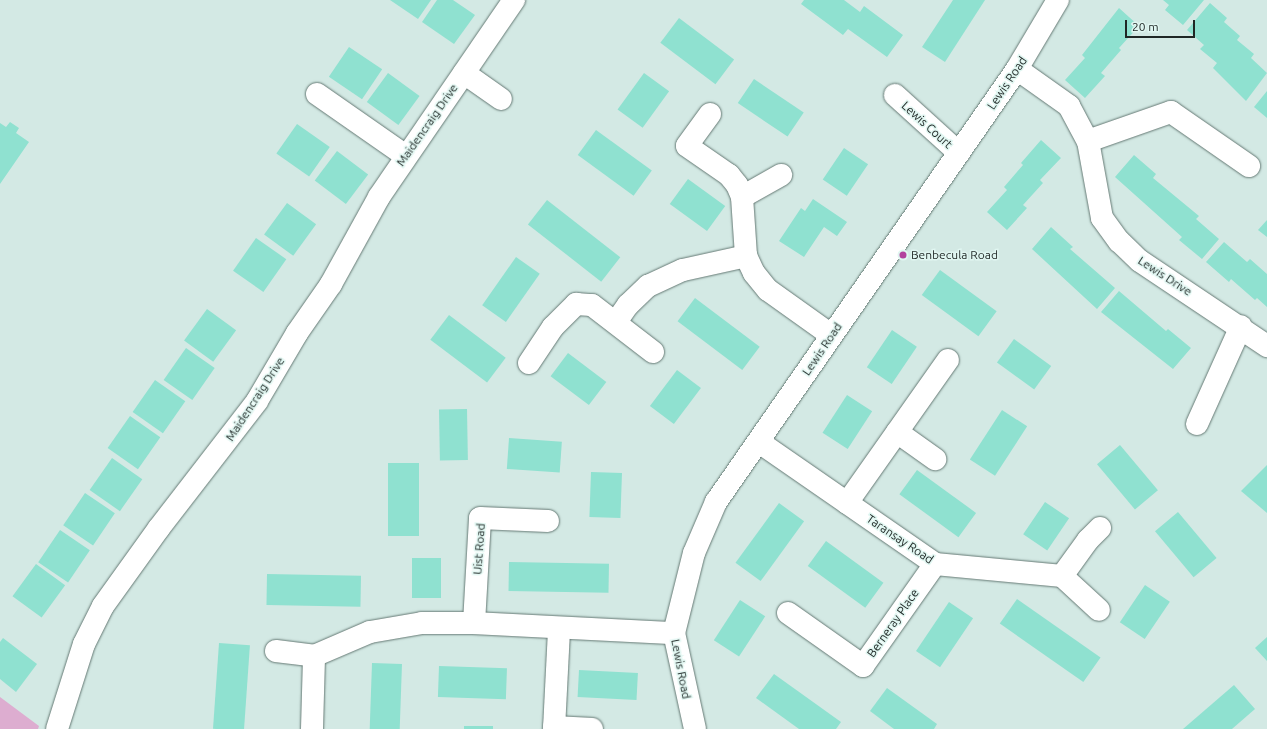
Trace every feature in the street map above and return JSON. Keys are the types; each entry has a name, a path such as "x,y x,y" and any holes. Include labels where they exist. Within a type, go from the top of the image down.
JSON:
{"street":[{"name":"Maidencraig Drive","path":"57,729 84,644 103,606 159,528 257,401 297,333 331,284 379,197 514,0"},
{"name":"Lewis Road","path":"695,729 674,633 694,553 716,502 1017,69 1058,0"},
{"name":"Lewis Drive","path":"1017,69 1069,106 1088,142 1102,218 1119,241 1140,261 1241,326 1267,346"},
{"name":"Maidencraig Drive","path":"464,73 501,99"},
{"path":"316,94 406,156"},
{"name":"Lewis Court","path":"895,95 959,153"},
{"path":"1088,142 1171,112 1249,166"},
{"path":"710,114 687,146 729,175 742,197 746,256 754,273 768,290 831,335"},
{"path":"742,197 781,175"},
{"path":"616,322 628,305 648,286 684,270 746,256"},
{"path":"529,363 553,328 576,304 592,305 653,352"},
{"path":"1197,424 1241,326"},
{"path":"847,503 948,360"},
{"path":"897,432 936,459"},
{"name":"Taransay Road","path":"759,442 935,564 1062,576"},
{"name":"Uist Road","path":"474,623 480,518 548,521"},
{"path":"1099,610 1062,576 1088,540 1100,528"},
{"name":"Berneray Place","path":"788,613 864,666 935,564"},
{"path":"276,651 314,656 370,632 422,623 474,623 559,629 674,633"},
{"path":"559,629 554,728 592,729"},
{"path":"312,729 314,656"}],"shaded area":[{"path":"0,697 39,726 38,729 0,729"}],"building":[{"path":"390,0 431,0 418,19"},
{"path":"437,0 453,0 475,15 454,44 422,22"},
{"path":"804,0 844,0 860,12 864,6 903,35 887,57 848,29 843,35 801,4"},
{"path":"953,0 985,0 945,62 922,47"},
{"path":"1163,0 1204,0 1183,25 1165,10 1169,5"},
{"path":"1210,3 1227,18 1224,22 1240,36 1237,40 1254,54 1251,58 1267,73 1246,101 1213,68 1217,63 1200,49 1204,45 1187,30"},
{"path":"1119,8 1139,26 1119,48 1121,50 1101,73 1105,76 1085,98 1065,80 1085,58 1082,55"},
{"path":"679,18 734,60 715,84 660,43"},
{"path":"349,47 382,69 362,99 329,77"},
{"path":"388,73 420,96 398,125 367,102"},
{"path":"644,73 669,91 643,128 618,109"},
{"path":"754,79 804,113 788,137 738,103"},
{"path":"1267,91 1267,118 1254,107"},
{"path":"10,122 19,128 16,133 29,142 0,184 0,123 6,127"},
{"path":"297,124 330,147 309,176 276,153"},
{"path":"596,130 652,171 634,196 578,155"},
{"path":"1041,140 1061,158 1040,180 1043,183 1023,205 1027,208 1007,230 987,212 1007,190 1004,187 1023,165 1021,163"},
{"path":"844,148 868,164 847,196 823,180"},
{"path":"337,151 368,174 346,204 315,181"},
{"path":"1134,155 1156,174 1153,178 1199,216 1196,219 1219,239 1202,259 1179,240 1182,237 1115,177"},
{"path":"688,179 725,206 707,231 670,204"},
{"path":"813,199 847,222 837,236 824,227 804,257 779,241 801,208 805,211"},
{"path":"547,200 620,257 601,282 528,224"},
{"path":"287,203 316,224 293,256 264,235"},
{"path":"1267,220 1267,237 1258,230"},
{"path":"1051,227 1073,247 1070,249 1115,288 1097,309 1032,249"},
{"path":"256,238 286,259 263,292 233,271"},
{"path":"1224,242 1247,262 1250,259 1267,274 1267,307 1257,298 1255,300 1231,279 1229,282 1206,262"},
{"path":"516,257 540,274 506,322 482,305"},
{"path":"940,270 997,311 978,336 922,295"},
{"path":"1119,291 1166,331 1168,329 1191,348 1173,369 1101,312"},
{"path":"695,298 760,347 742,370 678,321"},
{"path":"207,309 236,330 213,362 184,341"},
{"path":"449,315 506,358 487,382 430,340"},
{"path":"892,330 917,347 892,384 867,367"},
{"path":"1014,339 1051,366 1034,389 997,362"},
{"path":"186,348 215,368 192,400 164,380"},
{"path":"568,353 606,382 589,405 551,376"},
{"path":"677,370 701,388 674,424 650,406"},
{"path":"155,380 185,401 163,433 133,412"},
{"path":"847,395 872,411 848,449 822,433"},
{"path":"439,409 467,409 468,460 440,460"},
{"path":"1002,410 1027,426 995,476 970,459"},
{"path":"130,416 160,437 138,469 108,448"},
{"path":"509,438 562,442 560,473 507,469"},
{"path":"1120,445 1158,490 1135,509 1097,464"},
{"path":"112,458 142,479 120,511 90,490"},
{"path":"388,463 419,463 419,536 388,536"},
{"path":"1267,465 1267,513 1241,491"},
{"path":"917,470 976,513 958,537 899,494"},
{"path":"591,472 622,473 620,518 589,517"},
{"path":"85,493 115,513 93,545 63,525"},
{"path":"1045,502 1069,518 1047,551 1023,534"},
{"path":"779,503 804,521 761,581 736,563"},
{"path":"1178,512 1217,558 1194,577 1155,531"},
{"path":"60,530 90,550 68,582 38,562"},
{"path":"826,541 883,583 865,608 808,566"},
{"path":"412,558 441,558 441,598 412,598"},
{"path":"509,562 609,564 608,593 508,591"},
{"path":"36,564 65,585 42,618 12,596"},
{"path":"267,574 361,576 360,607 266,605"},
{"path":"1145,585 1170,602 1145,639 1120,622"},
{"path":"1017,599 1101,658 1083,682 1000,624"},
{"path":"740,600 765,616 739,657 714,640"},
{"path":"949,602 973,618 940,667 916,651"},
{"path":"1267,637 1267,661 1255,648"},
{"path":"3,638 37,664 16,692 0,679 0,642"},
{"path":"219,643 250,645 244,729 213,729"},
{"path":"372,663 402,664 400,729 370,729"},
{"path":"439,666 507,668 506,699 438,697"},
{"path":"579,670 638,673 637,700 578,697"},
{"path":"774,674 841,722 836,729 799,729 756,698"},
{"path":"1234,685 1255,709 1232,729 1183,729"},
{"path":"887,688 937,724 934,729 894,729 870,711"},
{"path":"464,726 493,726 493,729 464,729"}],"place":[{"name":"Benbecula Road","path":"903,255"}]}
